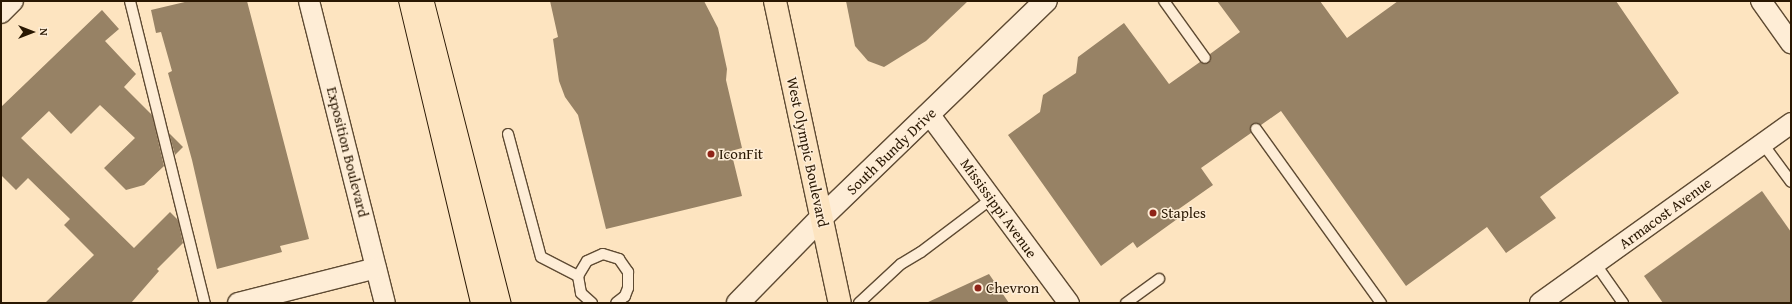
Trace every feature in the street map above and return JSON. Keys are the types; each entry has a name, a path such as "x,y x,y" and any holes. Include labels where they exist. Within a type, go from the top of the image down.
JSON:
{"main road":[{"name":"West Olympic Boulevard","path":"775,1 840,303"},
{"name":"South Bundy Drive","path":"738,303 822,217 1046,1"}],"street":[{"path":"1,13 13,1"},
{"name":"Exposition Boulevard","path":"310,1 385,303"},
{"path":"1761,1 1791,43"},
{"name":"Mississippi Avenue","path":"929,114 1068,303"},
{"name":"Armacost Avenue","path":"1540,303 1791,123"},
{"path":"238,303 376,268"}],"lane":[{"path":"130,1 205,303"},
{"path":"1164,1 1205,58"},
{"path":"1256,129 1381,303"},
{"path":"508,134 541,258 578,276"},
{"path":"1763,144 1791,182"},
{"path":"859,303 901,264 921,252 992,199"},
{"path":"592,303 581,293 578,276 581,267 594,256 611,255 625,264 630,280 625,296 616,303"},
{"path":"1595,263 1623,303"},
{"path":"1126,303 1159,279"}],"building":[{"path":"189,1 247,1 309,239 280,246 282,252 217,269 192,160 168,73 172,71 161,32 156,33 151,10"},
{"path":"550,1 704,1 718,28 727,69 726,80 742,148 731,151 742,196 606,229 578,115 565,97 559,81 553,39 558,37"},
{"path":"846,1 968,1 926,41 884,67 868,61 855,46"},
{"path":"1217,1 1320,1 1347,38 1398,1 1616,1 1679,93 1540,197 1556,218 1506,253 1487,227 1406,286 1281,111 1261,125 1252,124 1251,133 1201,168 1213,185 1176,211 1180,217 1137,248 1133,242 1101,266 1008,135 1040,112 1043,95 1076,73 1078,57 1124,23 1169,84 1200,62 1208,63 1211,60 1210,54 1240,32"},
{"path":"102,10 119,29 105,41 136,74 124,87 152,115 164,166 144,185 126,190 104,168 135,138 100,105 71,134 49,111 21,138 134,248 170,212 178,220 183,243 157,269 159,271 131,303 45,303 94,255 64,225 70,219 28,178 16,190 1,175 1,107"},
{"path":"169,133 183,147 175,155"},
{"path":"1762,191 1791,232 1791,303 1663,303 1644,276"},
{"name":"Chevron","path":"989,274 1009,303 926,303"}],"tram line":[{"path":"398,1 470,303"},
{"path":"434,1 511,303"}],"place":[{"name":"IconFit","path":"711,154"},
{"name":"Staples","path":"1153,213"},
{"name":"Chevron","path":"978,288"}]}
